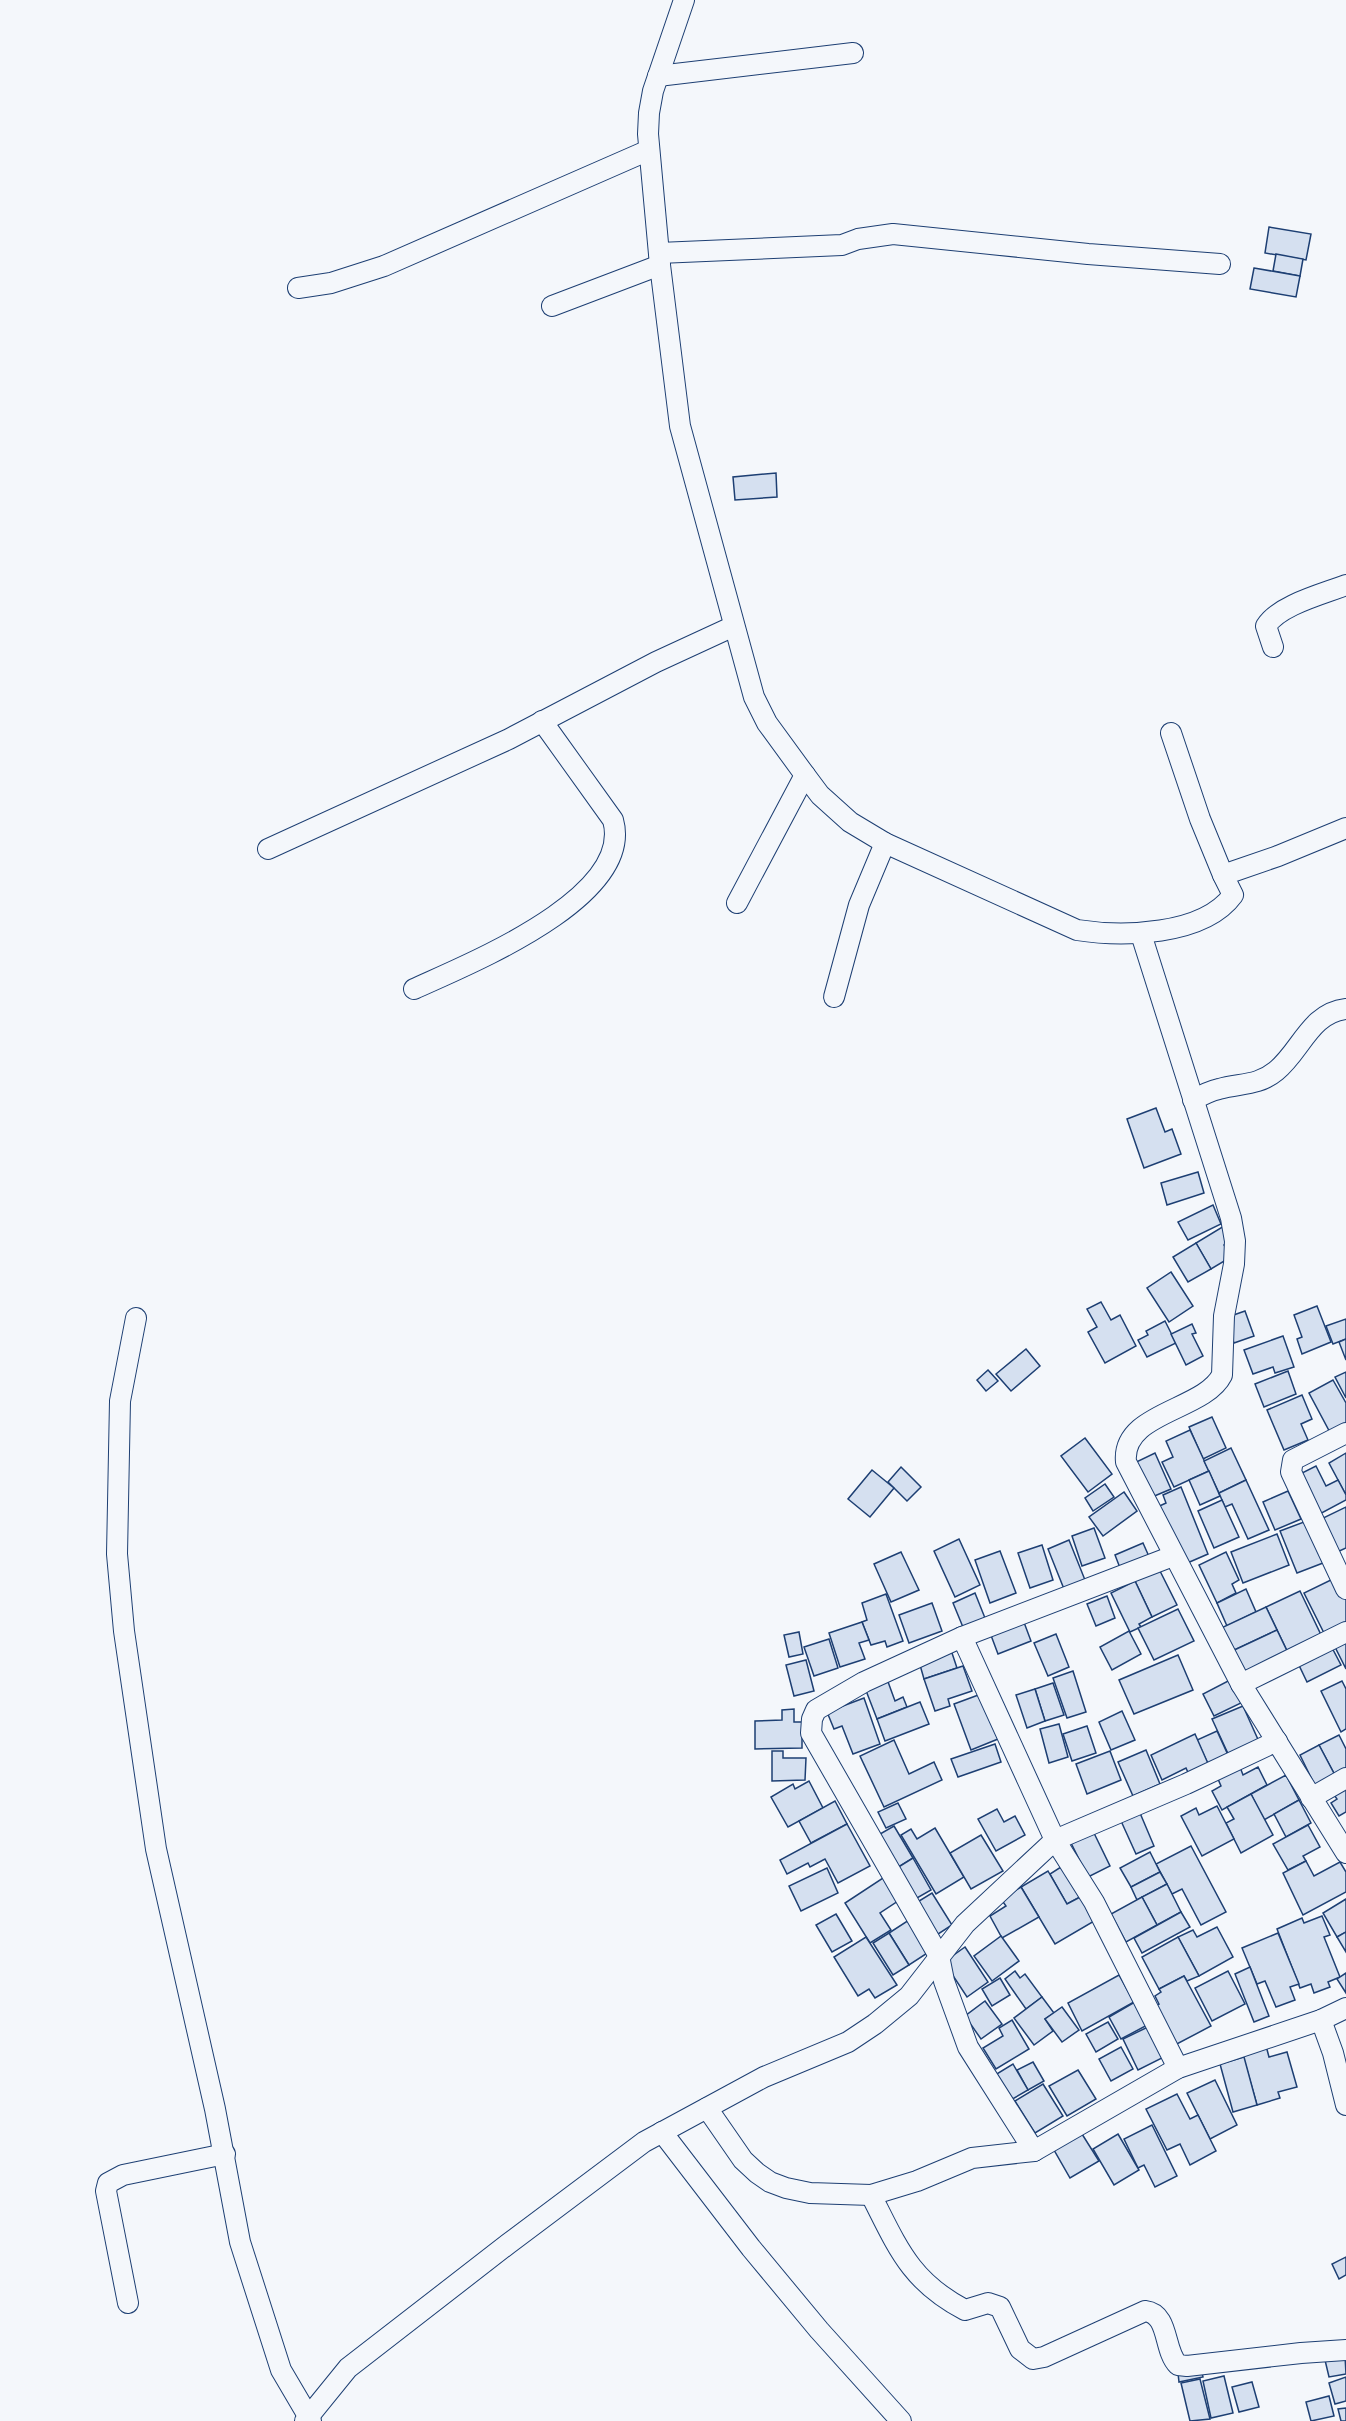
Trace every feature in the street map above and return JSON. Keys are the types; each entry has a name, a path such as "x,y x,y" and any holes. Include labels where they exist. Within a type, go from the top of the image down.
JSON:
{"street":[{"path":"684,0 658,76 649,112 649,150 660,259 680,426 754,697 767,723 820,795 850,822 885,843 1077,930 1104,934 1141,934 1193,922 1219,910 1233,895 1200,819 1171,733"},
{"path":"658,76 854,53"},
{"path":"298,288 331,283 384,266 649,150"},
{"path":"552,306 660,259 842,245 858,238 893,234 1220,264"},
{"path":"1273,647 1266,626 1271,619 1284,610 1346,585"},
{"path":"268,849 509,739 656,662 734,626"},
{"path":"414,989 512,943 566,909 583,893 606,862 615,841 616,831 613,820 542,721"},
{"path":"738,903 805,776"},
{"path":"1223,875 1278,856 1346,828"},
{"path":"834,997 859,905 885,843"},
{"path":"1141,934 1231,1218 1234,1264 1223,1325 1222,1375 1218,1383 1210,1391 1157,1417 1142,1428 1132,1438 1125,1453 1126,1462 1241,1684 1346,1853"},
{"path":"1193,1100 1220,1088 1249,1085 1266,1078 1294,1054 1306,1034 1321,1018 1329,1012 1346,1009"},
{"path":"136,1318 120,1401 117,1554 124,1631 156,1849 225,2154 240,2242 281,2370 308,2419 348,2368 644,2142 764,2077 848,2042 875,2024 909,1996 965,1924 1055,1839 1186,1784 1277,1741"},
{"path":"1346,1433 1293,1460 1291,1472 1346,1589"},
{"path":"1034,2151 968,2047 944,1980 939,1956 811,1733 811,1725 814,1714 821,1706 864,1682 962,1637 1173,1556"},
{"path":"1241,1684 1346,1632"},
{"path":"962,1637 1055,1839 1094,1902 1178,2068"},
{"path":"1311,1798 1346,1778"},
{"path":"707,2108 743,2160 770,2182 810,2193 871,2195 917,2181 972,2158 1034,2151 1178,2068 1321,2020 1346,2007"},
{"path":"1321,2020 1333,2053 1346,2105"},
{"path":"662,2132 751,2248 819,2330 901,2421"},
{"path":"128,2303 106,2191 108,2182 123,2175 225,2154"},
{"path":"871,2195 916,2275 946,2301 965,2310 988,2303 1000,2307 1020,2349 1033,2359 1044,2357 1145,2311 1153,2312 1158,2317 1164,2328 1170,2352 1178,2365 1346,2350"}],"building":[{"path":"1269,227 1311,234 1306,260 1265,253"},
{"path":"1276,254 1303,259 1300,276 1273,271"},
{"path":"1254,268 1300,276 1296,297 1250,289"},
{"path":"776,473 777,497 735,500 733,477"},
{"path":"1156,1108 1165,1132 1172,1129 1181,1154 1144,1168 1127,1119"},
{"path":"1198,1172 1204,1193 1167,1205 1161,1183"},
{"path":"1213,1205 1221,1224 1188,1240 1178,1222"},
{"path":"1224,1226 1232,1240 1224,1245 1231,1257 1211,1269 1196,1243"},
{"path":"1196,1243 1211,1269 1188,1282 1173,1257"},
{"path":"1171,1272 1193,1306 1169,1322 1147,1288"},
{"path":"1101,1302 1111,1320 1120,1315 1136,1346 1105,1363 1088,1332 1097,1327 1087,1309"},
{"path":"1317,1306 1331,1342 1302,1354 1297,1339 1302,1337 1294,1315"},
{"path":"1245,1311 1254,1336 1234,1343 1225,1318"},
{"path":"1346,1319 1346,1339 1333,1344 1326,1326"},
{"path":"1165,1321 1176,1343 1147,1357 1138,1340 1148,1335 1146,1331"},
{"path":"1192,1324 1196,1333 1192,1334 1203,1356 1186,1365 1171,1334"},
{"path":"1283,1336 1294,1367 1275,1373 1273,1367 1253,1374 1244,1350"},
{"path":"1346,1339 1346,1360 1339,1342"},
{"path":"1026,1349 1040,1366 1011,1391 996,1374"},
{"path":"988,1370 998,1381 986,1391 977,1380"},
{"path":"1288,1371 1296,1394 1264,1407 1255,1384"},
{"path":"1346,1372 1346,1398 1335,1377"},
{"path":"1333,1380 1346,1403 1346,1425 1333,1438 1309,1393"},
{"path":"1302,1395 1312,1419 1301,1424 1308,1440 1284,1450 1267,1410"},
{"path":"1212,1417 1226,1448 1203,1459 1189,1427"},
{"path":"1190,1430 1209,1471 1174,1487 1162,1462 1173,1457 1166,1441"},
{"path":"1085,1438 1112,1474 1088,1492 1061,1456"},
{"path":"1231,1448 1246,1480 1219,1493 1204,1461"},
{"path":"1155,1453 1171,1489 1145,1500 1130,1465"},
{"path":"1346,1453 1346,1495 1329,1463"},
{"path":"1316,1466 1326,1486 1338,1480 1346,1495 1346,1500 1316,1516 1296,1476"},
{"path":"901,1467 921,1487 907,1501 888,1482"},
{"path":"872,1470 894,1488 870,1517 848,1499"},
{"path":"1209,1471 1220,1496 1200,1505 1189,1480"},
{"path":"1246,1480 1269,1530 1248,1539 1232,1504 1225,1507 1219,1493"},
{"path":"1105,1484 1114,1497 1093,1511 1085,1498"},
{"path":"1181,1487 1208,1554 1185,1564 1155,1508 1166,1503 1163,1495"},
{"path":"1288,1491 1301,1519 1275,1530 1263,1502"},
{"path":"1124,1492 1137,1511 1103,1536 1089,1517"},
{"path":"1222,1500 1239,1537 1214,1548 1198,1511"},
{"path":"1346,1507 1346,1548 1335,1553 1319,1520"},
{"path":"1312,1519 1313,1537 1323,1563 1297,1573 1280,1531"},
{"path":"1094,1528 1105,1558 1082,1566 1072,1536"},
{"path":"1277,1534 1289,1565 1243,1583 1231,1552"},
{"path":"959,1539 980,1585 955,1597 934,1551"},
{"path":"1069,1540 1085,1580 1064,1589 1048,1549"},
{"path":"1143,1543 1151,1561 1122,1573 1115,1555"},
{"path":"1042,1545 1053,1580 1030,1588 1018,1553"},
{"path":"1000,1551 1016,1593 990,1603 975,1560"},
{"path":"901,1552 919,1590 891,1602 874,1564"},
{"path":"1226,1552 1239,1580 1232,1584 1236,1593 1217,1603 1199,1565"},
{"path":"1159,1569 1177,1605 1152,1617 1135,1581"},
{"path":"1337,1577 1346,1594 1346,1625 1325,1635 1304,1593"},
{"path":"1135,1581 1152,1617 1139,1624 1141,1627 1130,1632 1111,1593"},
{"path":"1246,1589 1256,1612 1227,1626 1217,1603"},
{"path":"1300,1591 1323,1639 1289,1655 1266,1607"},
{"path":"975,1593 987,1623 965,1632 953,1603"},
{"path":"886,1594 903,1641 887,1647 885,1641 871,1645 862,1622 867,1620 862,1603"},
{"path":"1107,1596 1115,1618 1096,1626 1087,1604"},
{"path":"932,1603 942,1631 909,1643 899,1615"},
{"path":"1266,1607 1277,1630 1230,1652 1219,1629"},
{"path":"1178,1609 1194,1641 1154,1660 1138,1628"},
{"path":"1022,1617 1031,1641 998,1654 989,1630"},
{"path":"862,1622 869,1640 859,1643 865,1659 840,1667 829,1633"},
{"path":"1277,1630 1289,1655 1242,1678 1230,1652"},
{"path":"1129,1631 1141,1654 1112,1670 1100,1647"},
{"path":"799,1632 803,1654 789,1657 784,1635"},
{"path":"1056,1634 1069,1667 1048,1676 1034,1643"},
{"path":"829,1639 838,1668 814,1676 804,1647"},
{"path":"1346,1639 1346,1669 1334,1645"},
{"path":"1329,1642 1341,1665 1307,1682 1296,1659"},
{"path":"950,1647 957,1668 924,1679 918,1658"},
{"path":"1178,1655 1193,1690 1134,1714 1119,1680"},
{"path":"806,1660 814,1691 794,1696 786,1665"},
{"path":"963,1666 972,1691 948,1699 950,1706 935,1711 924,1679"},
{"path":"1073,1671 1086,1712 1067,1718 1053,1678"},
{"path":"887,1679 895,1701 903,1697 907,1707 877,1719 865,1688"},
{"path":"1230,1680 1241,1703 1214,1716 1203,1694"},
{"path":"1342,1681 1346,1689 1346,1729 1341,1732 1321,1691"},
{"path":"1053,1683 1064,1715 1045,1721 1035,1689"},
{"path":"1035,1689 1045,1721 1027,1728 1016,1695"},
{"path":"981,1694 998,1739 971,1750 954,1704"},
{"path":"864,1698 880,1744 853,1754 842,1726 834,1729 827,1712"},
{"path":"920,1702 929,1724 885,1741 877,1719"},
{"path":"1243,1706 1260,1744 1230,1758 1212,1719"},
{"path":"794,1709 794,1722 802,1722 802,1748 755,1749 755,1721 782,1720 782,1710"},
{"path":"1122,1711 1135,1740 1111,1750 1099,1722"},
{"path":"1059,1724 1068,1757 1049,1763 1040,1729"},
{"path":"1087,1726 1096,1753 1072,1761 1063,1734"},
{"path":"1217,1731 1228,1755 1208,1764 1197,1740"},
{"path":"1195,1734 1210,1768 1190,1777 1186,1768 1162,1780 1151,1755"},
{"path":"1339,1735 1346,1749 1346,1775 1337,1779 1319,1745"},
{"path":"894,1740 909,1774 934,1762 942,1780 884,1807 860,1756"},
{"path":"995,1744 1001,1762 958,1777 951,1759"},
{"path":"1319,1745 1337,1779 1317,1790 1300,1755"},
{"path":"1146,1750 1160,1784 1133,1796 1118,1762"},
{"path":"772,1751 783,1751 783,1758 806,1758 805,1780 772,1781"},
{"path":"1110,1751 1121,1780 1087,1794 1076,1764"},
{"path":"1240,1767 1243,1775 1258,1767 1267,1785 1222,1810 1212,1791 1221,1786 1218,1779"},
{"path":"1286,1775 1299,1800 1264,1820 1251,1794"},
{"path":"809,1781 823,1808 788,1827 771,1797 793,1784 795,1789"},
{"path":"1346,1783 1346,1812 1339,1816 1331,1803 1337,1799 1332,1792"},
{"path":"1251,1794 1273,1835 1241,1853 1226,1823 1234,1819 1227,1807"},
{"path":"1299,1800 1311,1823 1286,1837 1274,1814"},
{"path":"835,1801 847,1824 811,1843 799,1821"},
{"path":"898,1803 906,1819 886,1828 878,1812"},
{"path":"1217,1806 1234,1839 1202,1856 1181,1816 1196,1808 1199,1815"},
{"path":"997,1809 1004,1822 1015,1816 1025,1835 996,1851 978,1819"},
{"path":"1140,1813 1154,1846 1136,1854 1121,1821"},
{"path":"847,1824 870,1866 838,1883 825,1859 810,1867 808,1863 787,1874 780,1860"},
{"path":"1308,1825 1320,1847 1303,1856 1306,1861 1288,1870 1273,1844"},
{"path":"894,1826 913,1858 892,1871 873,1838"},
{"path":"935,1828 964,1877 936,1894 901,1835 911,1829 917,1839"},
{"path":"1092,1829 1110,1866 1088,1877 1070,1841"},
{"path":"981,1835 1003,1871 971,1889 950,1853"},
{"path":"1191,1846 1226,1912 1201,1925 1182,1889 1172,1894 1156,1864"},
{"path":"1150,1852 1160,1872 1131,1887 1120,1868"},
{"path":"913,1858 931,1890 910,1902 892,1871"},
{"path":"1306,1861 1314,1876 1340,1862 1346,1872 1346,1892 1303,1915 1283,1873"},
{"path":"1064,1865 1082,1896 1067,1904 1050,1874"},
{"path":"827,1868 838,1893 801,1911 789,1886"},
{"path":"1048,1871 1067,1904 1082,1896 1096,1920 1055,1944 1021,1887"},
{"path":"1160,1872 1167,1884 1137,1900 1131,1887"},
{"path":"886,1876 901,1899 880,1913 891,1930 870,1943 845,1903"},
{"path":"1167,1884 1181,1912 1157,1925 1142,1897"},
{"path":"1021,1887 1039,1917 1002,1938 990,1916 1006,1906 1001,1899"},
{"path":"932,1893 952,1925 932,1938 911,1906"},
{"path":"1142,1897 1157,1925 1126,1942 1111,1914"},
{"path":"1346,1899 1346,1932 1337,1937 1323,1913"},
{"path":"1181,1912 1190,1927 1142,1953 1134,1938"},
{"path":"836,1914 852,1941 832,1952 816,1925"},
{"path":"1322,1916 1330,1935 1324,1937 1340,1977 1328,1982 1330,1987 1314,1993 1311,1984 1300,1988 1277,1929 1302,1918 1304,1923"},
{"path":"912,1918 932,1950 909,1965 889,1933"},
{"path":"1217,1927 1233,1957 1199,1976 1178,1937 1193,1930 1197,1937"},
{"path":"1346,1932 1346,1952 1337,1937"},
{"path":"889,1933 909,1965 893,1975 873,1943"},
{"path":"1278,1933 1299,1984 1290,1987 1295,2000 1276,2007 1265,1981 1257,1984 1242,1948"},
{"path":"1001,1936 1019,1961 992,1981 974,1956"},
{"path":"866,1937 897,1985 875,1998 869,1989 858,1996 834,1957"},
{"path":"1178,1937 1199,1976 1187,1981 1184,1976 1159,1989 1142,1957"},
{"path":"965,1947 988,1982 967,1997 944,1962"},
{"path":"1250,1967 1269,2016 1254,2022 1235,1974"},
{"path":"1015,1971 1020,1978 1025,1974 1042,1997 1026,2009 1005,1979"},
{"path":"1228,1971 1245,2004 1212,2021 1195,1988"},
{"path":"1346,1973 1346,1993 1337,1979"},
{"path":"1119,1975 1134,2002 1082,2031 1068,2003"},
{"path":"1184,1976 1211,2026 1173,2046 1152,2007 1159,2004 1155,1996 1161,1992 1159,1989"},
{"path":"1000,1978 1010,1995 992,2006 982,1989"},
{"path":"1042,1997 1054,2013 1045,2019 1053,2031 1034,2045 1014,2018"},
{"path":"1140,1999 1153,2022 1121,2039 1109,2017"},
{"path":"985,2001 1002,2024 981,2039 965,2016"},
{"path":"1062,2007 1079,2030 1062,2042 1045,2019"},
{"path":"1012,2020 1029,2049 996,2069 983,2048 1003,2036 999,2028"},
{"path":"1108,2022 1118,2039 1096,2052 1086,2034"},
{"path":"1152,2025 1166,2056 1138,2070 1123,2039"},
{"path":"1265,2042 1269,2057 1287,2052 1297,2087 1278,2092 1280,2098 1257,2105 1241,2049"},
{"path":"1121,2047 1133,2069 1111,2081 1099,2059"},
{"path":"1244,2057 1257,2105 1233,2112 1220,2064"},
{"path":"1033,2062 1044,2081 1028,2090 1017,2070"},
{"path":"1013,2064 1028,2090 1009,2101 995,2075"},
{"path":"1078,2070 1096,2099 1067,2116 1049,2086"},
{"path":"1215,2080 1237,2125 1210,2139 1187,2093"},
{"path":"1043,2084 1063,2116 1035,2133 1015,2101"},
{"path":"1177,2094 1190,2119 1198,2115 1216,2151 1190,2165 1180,2144 1167,2150 1146,2109"},
{"path":"1152,2125 1177,2176 1155,2187 1144,2165 1138,2168 1124,2139"},
{"path":"1082,2134 1099,2161 1070,2178 1054,2150"},
{"path":"1118,2134 1139,2170 1114,2185 1093,2149"},
{"path":"1346,2257 1346,2275 1339,2279 1332,2264"},
{"path":"1345,2356 1346,2374 1329,2377 1325,2360"},
{"path":"1201,2369 1203,2377 1179,2382 1178,2373"},
{"path":"1224,2376 1233,2413 1211,2418 1203,2381"},
{"path":"1346,2377 1346,2401 1335,2404 1329,2383"},
{"path":"1200,2379 1210,2419 1190,2421 1181,2383"},
{"path":"1252,2382 1259,2407 1239,2412 1232,2387"},
{"path":"1329,2396 1334,2416 1311,2421 1306,2402"},
{"path":"1346,2408 1346,2421 1341,2421 1338,2409"}]}
